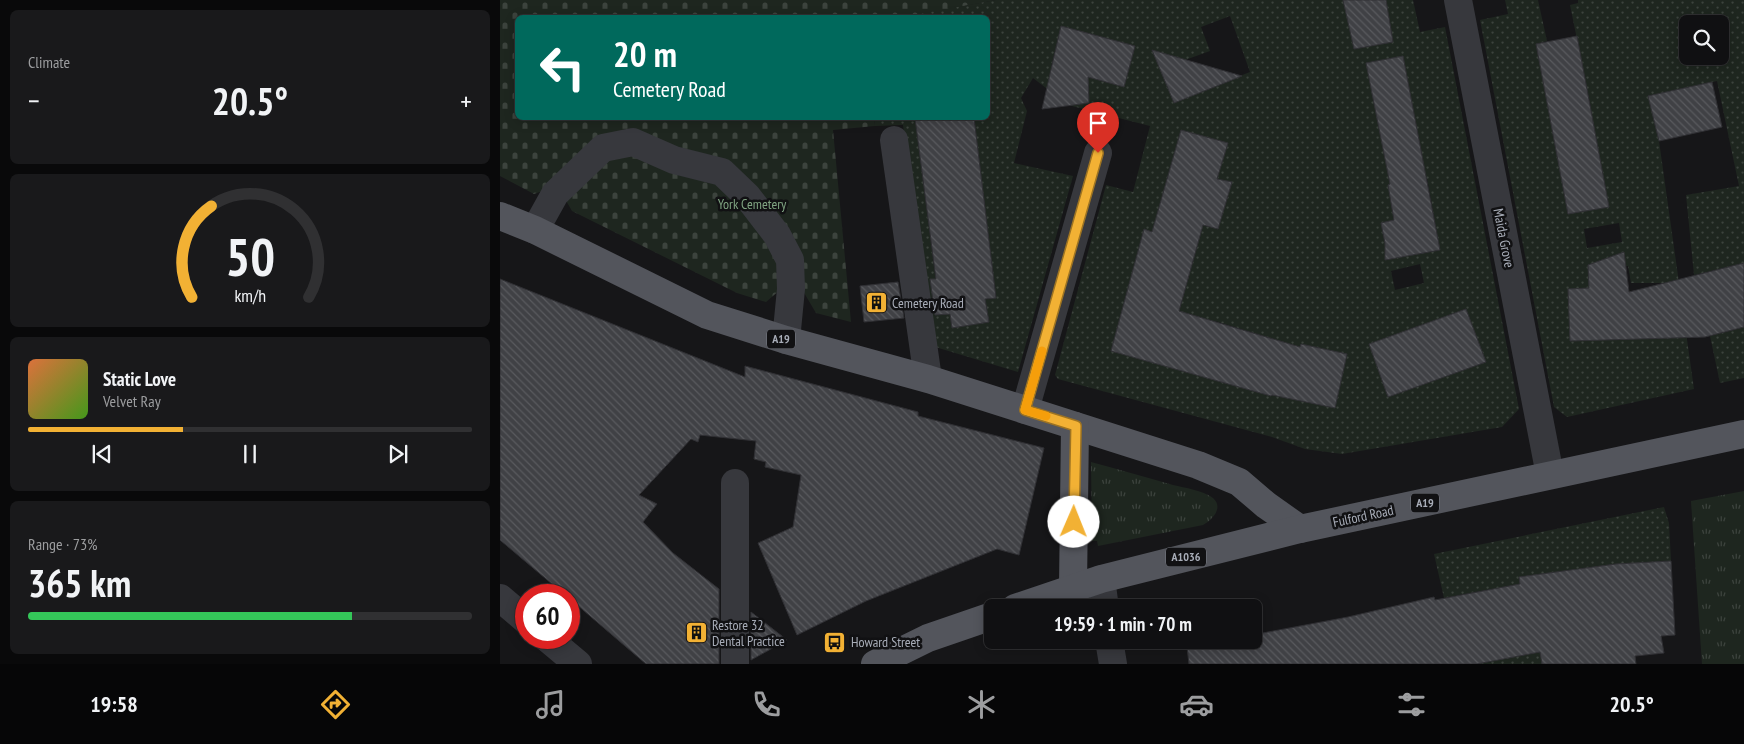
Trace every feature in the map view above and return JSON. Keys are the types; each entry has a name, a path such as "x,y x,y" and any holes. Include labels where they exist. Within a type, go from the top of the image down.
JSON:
{"main road":[{"name":"A19","path":"500,216 535,230 707,315 786,340 928,380 1198,465 1239,482 1300,529"},
{"path":"1073,587 1076,426"},
{"name":"Fulford Road","path":"1040,599 1101,579 1300,529 1744,434"},
{"path":"875,664 928,638 984,619"}],"street":[{"name":"Maida Grove","path":"1458,0 1550,475"},
{"path":"894,140 928,380"},
{"path":"535,230 556,194 603,148 633,142 674,160 722,172 747,196 776,235 790,260 791,289 786,340"},
{"path":"1025,410 1098,153"},
{"path":"735,483 735,664"},
{"path":"1101,579 1104,599"},
{"path":"500,598 515,611"},
{"path":"560,649 578,664"},
{"path":"1110,649 1112,664"}],"green space":[{"name":"York Cemetery","path":"500,0 996,0 918,15 515,15 515,120 874,120 875,126 833,130 851,322 816,313 803,291 781,289 766,302 737,293 572,211 564,197 548,189 534,194 500,176"},
{"path":"996,0 1344,0 1354,49 1393,42 1386,0 1413,0 1420,32 1445,27 1519,409 1502,427 1342,454 1305,449 1272,437 1058,379 1055,375 1106,185 1133,192 1150,126 1068,105 1033,78 1021,98 1027,111 1014,163 1073,176 1018,372 932,346 903,125 875,126 874,120 915,120 939,305 996,298 974,120 990,120 990,15 913,15","holes":["1230,16 1250,72 1174,102 1160,69 1210,51 1201,27","1061,26 1135,46 1124,87 1051,67","1403,56 1423,161 1367,63","1181,130 1228,143 1217,179 1232,182 1218,229 1157,214","1427,178 1440,250 1388,259 1381,223 1394,220 1388,185","1144,230 1198,244 1175,324 1112,351","1420,264 1424,283 1395,290 1391,271","986,303 989,322 952,328 949,309","1466,309 1486,362 1388,397 1370,344","1215,321 1287,343 1271,396 1199,375","1301,344 1347,354 1290,398"]},
{"path":"1505,0 1538,0 1547,41 1536,44 1551,117 1591,108 1570,5 1578,3 1578,0 1744,0 1744,263 1694,275 1686,195 1739,186 1717,81 1649,96 1659,141 1694,389 1567,417 1554,407 1480,20 1508,14","holes":["1553,130 1608,206 1568,214","1619,223 1622,242 1587,248 1584,229","1628,266 1631,283 1673,283 1570,341 1589,288 1588,267"]},
{"path":"1744,327 1744,378 1720,383 1710,336"},
{"path":"1091,462 1204,493 1216,502 1216,513 1203,525 1098,546 1097,541 1092,541"},
{"path":"1744,491 1744,664 1702,664 1691,501"},
{"path":"1664,507 1669,523 1671,561 1608,565 1610,601 1540,652 1542,664 1479,664 1491,589 1444,598 1434,554"}],"building":[{"path":"1343,0 1386,0 1393,42 1354,49"},
{"path":"1061,26 1135,46 1124,87 1088,77 1089,103 1042,109"},
{"path":"1577,36 1609,207 1568,214 1536,44"},
{"path":"1152,50 1242,76 1174,103"},
{"path":"1403,56 1440,250 1385,260 1385,243 1381,223 1394,220 1388,185 1390,184 1366,63"},
{"path":"1712,82 1722,127 1659,141 1648,96"},
{"path":"915,120 974,120 996,298 985,299 989,322 952,328 950,314 935,315 930,279 936,279"},
{"path":"1181,130 1228,143 1217,179 1232,182 1218,229 1203,225 1179,311 1300,347 1301,344 1347,354 1335,408 1271,396 1111,351 1144,229 1152,232"},
{"path":"1624,252 1629,292 1744,263 1744,327 1705,337 1570,341 1568,289 1589,288 1588,265"},
{"path":"500,279 745,377 745,366 918,412 918,416 1044,448 1019,555 997,549 866,601 797,635 758,543 793,527 801,475 765,467 766,462 754,459 756,441 700,435 698,442 691,439 639,495 657,504 643,522 673,553 719,589 719,664 646,664 580,607 580,584 552,584 500,540"},
{"name":"Cemetery Road","path":"898,282 904,318 864,322 860,286"},
{"path":"1466,309 1486,362 1388,397 1369,344"},
{"path":"1671,561 1675,635 1661,636 1664,653 1635,656 1636,664 1542,664 1540,652 1477,664 1189,664 1187,649 1262,649 1262,633 1348,617 1434,597 1435,600 1520,584 1519,577 1616,564"},
{"path":"751,612 787,640 751,660"}],"slow traffic":[{"path":"1042,351 1025,410 1046,416"}],"place":[{"name":"Cemetery Road","path":"876,303"},
{"name":"Restore 32 Dental Practice","path":"696,633"},
{"name":"Howard Street","path":"835,642"}],"route":[{"path":"1074,522 1076,426 1025,410 1098,153"}]}
